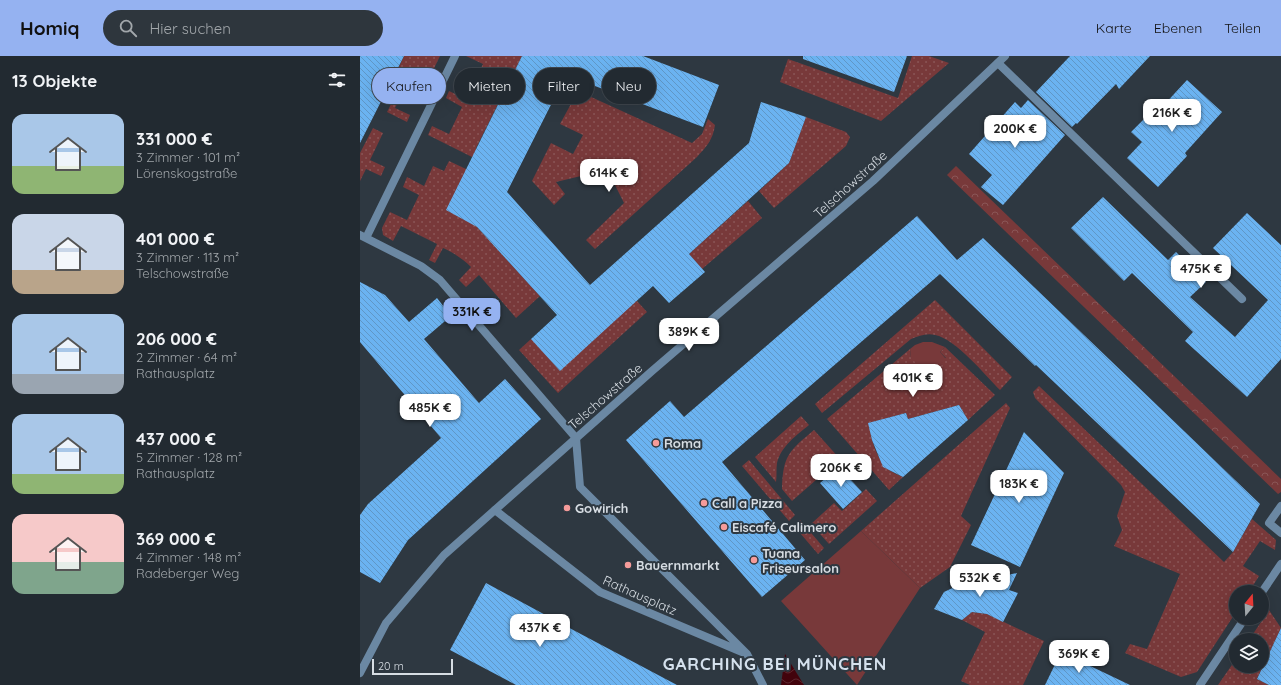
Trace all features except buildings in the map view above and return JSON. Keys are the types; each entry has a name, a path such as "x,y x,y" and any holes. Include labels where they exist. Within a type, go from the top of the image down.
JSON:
{"street":[{"path":"454,56 363,237 421,266 440,280 576,438"},
{"name":"Telschowstraße","path":"360,673 386,623 444,555 576,438 872,181 1005,56"},
{"path":"998,63 1242,299"},
{"name":"Rathausplatz","path":"576,438 580,487 747,654 763,685"},
{"path":"1281,506 1269,523 1281,533"},
{"name":"Rathausplatz","path":"495,510 600,592 747,654"},
{"path":"1267,585 1281,564"},
{"path":"1200,685 1240,625"}],"green space":[{"path":"404,56 440,56 434,68 398,68"},
{"path":"466,56 522,56 516,68 481,68 483,64"},
{"path":"912,56 929,56 949,63 881,121 780,82 788,59 898,98"},
{"path":"449,91 454,93 454,102 446,98"},
{"path":"594,98 602,102 602,104 606,104 692,143 702,134 708,119 715,125 711,139 697,157 595,249 586,240 624,203 614,183 581,176 556,182 565,194 554,205 532,181 551,143 573,154 583,135 560,124 571,104 594,104"},
{"path":"391,104 397,104 395,108 410,115 407,122 387,112"},
{"path":"457,104 498,104 476,148 478,160 428,135 432,126 449,134 462,107"},
{"path":"806,117 846,132 850,137 846,146 774,208 759,191 789,163"},
{"path":"373,128 383,133 370,160 385,167 381,176 366,169 360,181 360,153"},
{"path":"449,161 466,169 477,227 540,296 516,318 479,275 466,287 459,280 471,267 455,254 443,248 435,263 429,260 437,244 401,226 393,241 383,235 382,228 390,212 407,220 419,195 403,187 407,177 424,186 433,166 444,171"},
{"path":"956,166 1281,479 1281,492 1278,494 947,175"},
{"path":"748,201 762,218 702,269 689,254"},
{"path":"935,300 1012,377 1000,390 961,350 943,338 932,334 911,339 822,413 815,404"},
{"path":"637,301 647,312 558,393 519,350 531,339"},
{"path":"923,342 932,342 945,347 940,352 946,359 927,374 911,358 910,349"},
{"path":"945,347 995,395 968,420 959,405 908,419 906,413 869,423 871,436 877,455 889,470 903,477 889,490 827,419 910,349 911,358 946,358 940,352"},
{"path":"1039,386 1224,562 1233,552 1252,519 1276,540 1275,550 1260,541 1243,566 1259,576 1253,585 1229,585 1229,623 1197,672 1181,677 1125,653 1130,644 1147,649 1180,574 1114,546 1122,530 1117,516 1125,492 1121,485 1035,398 1033,392"},
{"path":"1006,403 1010,408 961,516 971,525 950,567 920,588 861,531"},
{"path":"801,416 809,425 790,441 782,451 777,463 776,482 755,457"},
{"path":"814,430 840,459 792,501 782,489 786,461 793,449"},
{"path":"749,460 795,515 789,521 742,466"},
{"path":"866,489 877,501 829,544 811,524 834,503 842,511"},
{"path":"800,520 824,548 818,554 794,526"},
{"path":"861,531 920,588 857,685 781,601"},
{"path":"1269,610 1281,628 1269,654 1269,633 1254,633 1259,625 1269,625"},
{"path":"972,612 987,614 1044,641 1023,685 970,685 961,681 985,632 962,620"},
{"path":"1229,669 1229,673 1260,673 1257,679 1269,685 1218,685"}],"water":[{"path":"785,654 804,685 781,685"}],"place":[{"name":"Roma","path":"656,443"},
{"name":"Call a Pizza","path":"704,503"},
{"name":"Gowirich","path":"567,508"},
{"name":"Eiscafé Calimero","path":"724,527"},
{"name":"Tuana Friseursalon","path":"754,560"},
{"name":"Bauernmarkt","path":"628,565"}],"district":[{"name":"GARCHING BEI MÜNCHEN","path":"775,663"}]}
